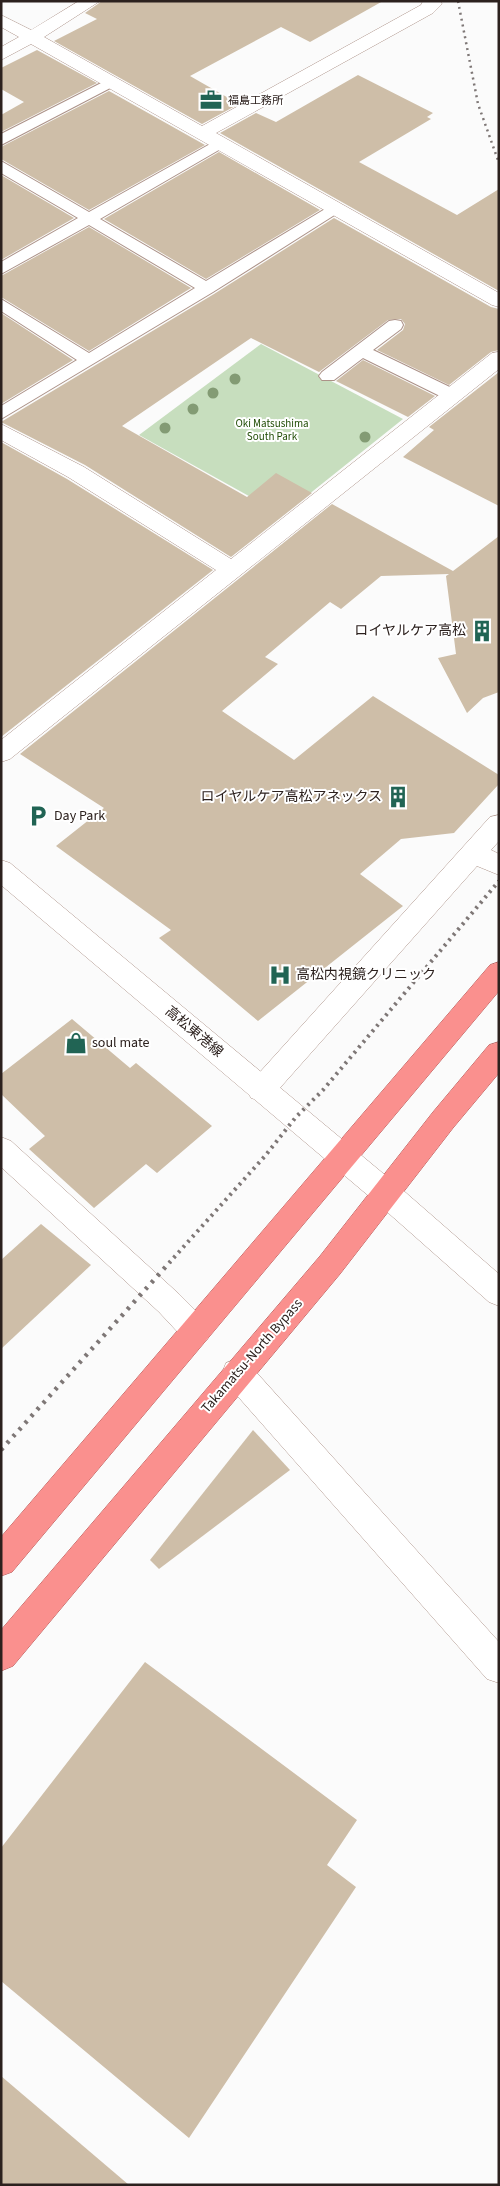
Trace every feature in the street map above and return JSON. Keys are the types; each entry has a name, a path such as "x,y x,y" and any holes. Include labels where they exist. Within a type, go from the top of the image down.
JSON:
{"highway":[{"path":"1,1561 344,1158 499,972"},
{"name":"Takamatsu-North Bypass","path":"1,1655 387,1194 442,1120 499,1053"}],"street":[{"path":"1,55 92,1"},
{"path":"201,134 428,9 433,4 431,1"},
{"path":"1,20 499,301"},
{"path":"1,753 499,358"},
{"path":"1,431 76,472 232,570"},
{"path":"261,1090 499,824"},
{"path":"474,853 499,865"},
{"name":"高松東港線","path":"1,870 387,1194 499,1293"},
{"path":"1,1149 169,1303 196,1332"},
{"path":"237,1373 499,1667"}],"lane":[{"path":"1,140 111,82"},
{"path":"1,269 219,144"},
{"path":"1,166 207,288"},
{"path":"1,414 336,209"},
{"path":"1,304 89,360"},
{"path":"328,376 395,325"},
{"path":"362,351 452,395"}],"green space":[{"name":"Oki Matsushima South Park","path":"261,344 403,419 283,515 139,435"}],"building":[{"path":"102,1 383,1 310,42 281,27 190,76 239,104 202,124 54,41 97,19 85,13"},
{"path":"37,50 97,83 1,132 1,115 24,102 1,89 1,68"},
{"path":"358,75 433,113 427,117 431,119 359,162 457,215 499,189 499,291 220,133 256,113 276,122"},
{"path":"109,91 205,145 89,210 1,159 1,147"},
{"path":"219,152 320,210 206,279 104,219"},
{"path":"1,175 74,218 1,260"},
{"path":"334,218 491,307 499,309 499,350 491,352 449,385 377,350 403,330 405,324 401,319 388,320 319,372 251,338 122,426 247,497 276,473 312,493 231,557 85,465 1,422 214,294"},
{"path":"89,227 191,288 89,351 1,297 1,276"},
{"path":"1,313 73,360 1,404"},
{"path":"363,360 435,396 408,417 336,381"},
{"path":"499,372 499,506 403,457 434,430 429,427"},
{"path":"1,442 67,479 213,570 1,737"},
{"path":"332,504 453,571 499,536 499,692 483,698 467,713 438,658 456,654 446,576 449,574 381,576 341,609 330,602 265,657 278,664 222,711 294,760 373,696 499,775 499,784 454,833 401,839 360,874 403,906 258,1021 159,938 171,930 56,846 104,808 20,754"},
{"path":"72,1019 130,1068 136,1063 212,1126 157,1173 146,1164 94,1208 29,1149 45,1136 1,1094 1,1074"},
{"path":"41,1224 91,1265 1,1349 1,1260"},
{"path":"253,1430 290,1470 159,1569 150,1560"},
{"path":"145,1662 357,1820 327,1865 356,1887 189,2138 1,1981 1,1848"},
{"path":"1,2076 129,2185 1,2185"}],"railway":[{"path":"458,1 478,104 499,163"},
{"path":"169,1263 265,1156 296,1117 323,1090 499,881"},
{"path":"1,1450 170,1262"}],"place":[{"name":"福島工務所","path":"211,100"},
{"name":"ロイヤルケア高松","path":"482,631"},
{"name":"ロイヤルケア高松アネックス","path":"398,797"},
{"name":"Day Park","path":"38,816"},
{"name":"高松内視鏡クリニック","path":"280,975"},
{"name":"soul mate","path":"76,1043"}]}
